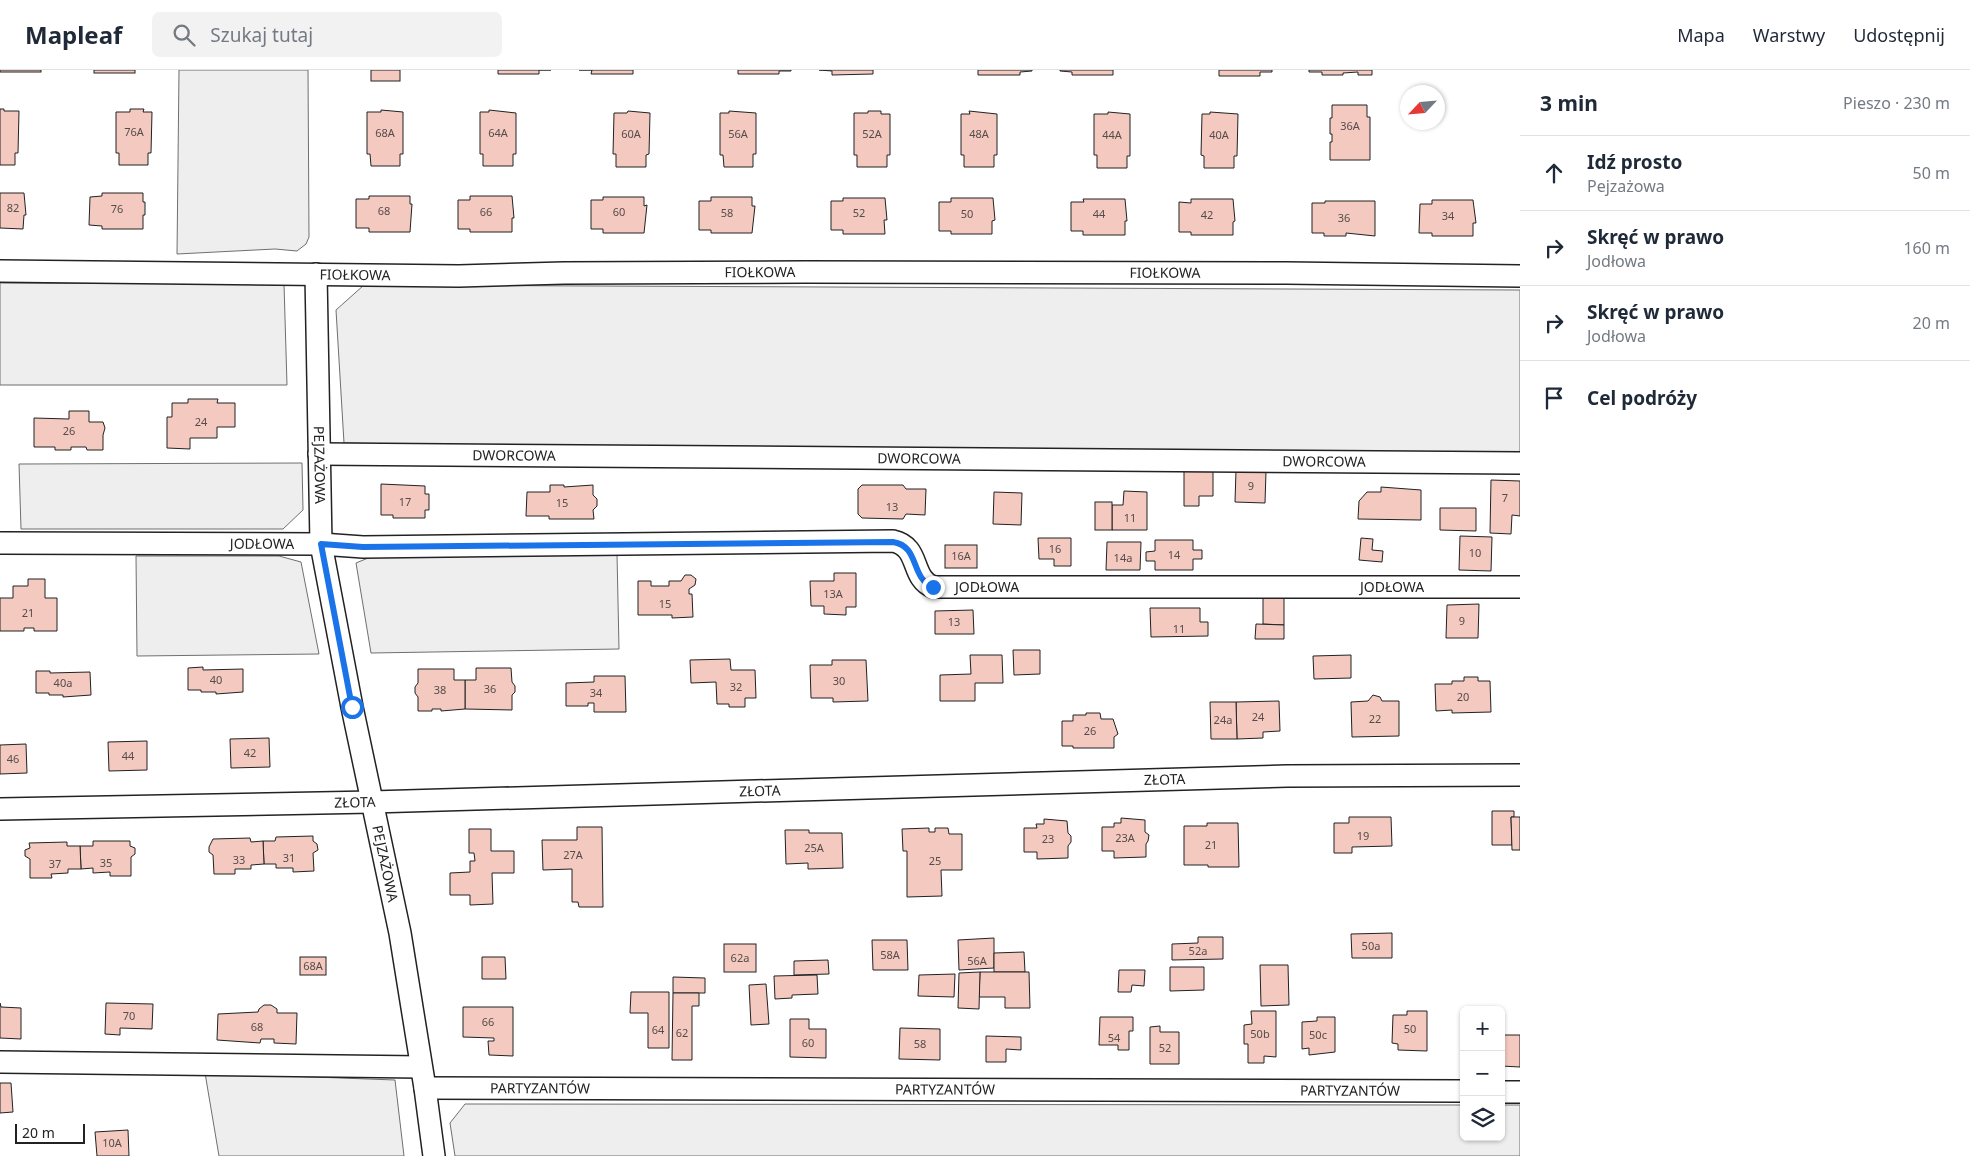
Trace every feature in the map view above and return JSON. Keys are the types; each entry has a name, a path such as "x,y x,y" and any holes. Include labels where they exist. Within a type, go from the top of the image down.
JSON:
{"street":[{"name":"FIOŁKOWA","path":"0,271 459,276 564,273 805,272 1286,273 1520,276"},
{"name":"PEJZAŻOWA","path":"316,274 321,544 400,933 434,1156"},
{"name":"DWORCOWA","path":"319,454 1520,463"},
{"name":"JODŁOWA","path":"0,543 321,544 363,547 893,542 900,543 908,549 920,575 925,582 933,587 1520,587"},
{"name":"ZŁOTA","path":"0,809 372,802 1287,776 1520,775"},
{"path":"0,1062 421,1067"},
{"name":"PARTYZANTÓW","path":"425,1088 1460,1092"},
{"path":"1505,1092 1520,1092"}],"shaded area":[{"path":"179,70 308,70 309,237 306,244 297,251 275,249 177,254"},
{"path":"0,283 284,284 287,385 0,385"},
{"path":"364,285 1520,290 1520,459 344,443 336,310"},
{"path":"302,463 303,510 283,529 21,529 19,464"},
{"path":"617,554 619,649 371,653 356,563 373,556"},
{"path":"136,556 279,556 301,562 319,654 137,656"},
{"path":"205,1073 395,1080 404,1156 219,1156"},
{"path":"465,1104 1460,1105 1460,1141 1505,1141 1505,1105 1520,1105 1520,1156 455,1156 450,1123"}],"building":[{"path":"0,70 41,70 41,72 0,72"},
{"path":"94,70 135,70 135,73 94,73"},
{"path":"371,70 400,70 400,81 371,81"},
{"path":"498,70 539,70 539,74 498,74"},
{"path":"592,70 633,70 633,74 591,74"},
{"path":"738,70 791,71 779,71 779,74 738,74"},
{"path":"819,70 873,70 873,74 832,75 832,71"},
{"path":"978,70 1032,71 1020,72 1020,75 978,75"},
{"path":"1060,70 1113,70 1113,75 1072,75 1072,72"},
{"path":"1219,70 1272,70 1272,72 1260,72 1260,76 1219,76"},
{"path":"1309,70 1372,70 1372,75 1358,75 1358,72 1343,73 1343,75 1322,75 1322,72 1309,72"},
{"path":"1332,105 1367,105 1367,117 1370,117 1370,160 1330,160 1332,134 1330,134 1330,118 1332,118"},
{"path":"0,109 4,109 4,111 19,111 18,153 15,153 15,165 0,165"},
{"path":"130,109 144,109 143,112 152,112 151,153 148,153 148,165 119,165 119,153 116,153 116,112 130,112"},
{"path":"381,110 403,112 403,154 400,154 400,166 371,166 370,154 367,154 367,112 381,112"},
{"path":"489,110 516,113 516,154 513,154 513,166 483,166 483,154 480,154 480,112 489,112"},
{"path":"628,111 650,113 649,154 646,155 646,167 616,167 616,154 613,154 614,113 627,113"},
{"path":"729,111 756,113 756,154 753,154 753,167 724,167 723,155 720,155 720,113 729,113"},
{"path":"868,111 881,111 881,114 890,114 890,155 887,155 887,167 857,167 857,155 854,155 854,113 868,113"},
{"path":"969,111 997,114 997,155 994,155 994,167 964,167 964,155 961,155 961,114 970,114"},
{"path":"1108,112 1130,114 1130,156 1127,156 1127,168 1097,168 1097,155 1094,155 1094,114 1108,114"},
{"path":"1210,112 1238,114 1237,156 1234,156 1234,168 1204,168 1204,156 1201,155 1202,114 1210,114"},
{"path":"0,193 24,193 26,215 24,215 23,229 0,228"},
{"path":"102,193 143,193 145,215 143,215 143,229 102,229 102,226 89,225 90,197 102,196"},
{"path":"369,196 410,196 410,204 412,204 410,232 369,232 369,228 356,228 356,199 369,199"},
{"path":"470,196 512,196 514,218 512,218 512,232 470,232 470,229 458,229 458,200 470,200"},
{"path":"603,197 644,197 644,206 647,205 644,233 603,233 603,229 591,229 591,200 603,200"},
{"path":"711,197 752,197 752,206 755,206 752,233 711,233 711,230 699,230 699,201 711,201"},
{"path":"843,198 885,198 887,220 884,220 885,234 843,234 843,230 831,230 831,201 843,201"},
{"path":"951,198 993,198 995,220 992,221 992,234 951,234 951,231 939,231 939,202 951,202"},
{"path":"1083,199 1125,199 1127,221 1125,221 1125,235 1083,235 1083,231 1071,231 1071,202 1084,202"},
{"path":"1191,199 1233,199 1235,221 1233,222 1233,235 1191,235 1191,232 1179,232 1179,202 1191,203"},
{"path":"1432,200 1473,200 1476,223 1473,223 1473,236 1432,236 1432,233 1419,233 1420,204 1432,204"},
{"path":"1325,201 1375,201 1375,236 1346,233 1346,236 1324,236 1324,233 1312,233 1312,203 1325,203"},
{"path":"188,399 218,399 217,403 235,403 235,427 217,427 217,438 190,438 190,449 167,448 167,417 172,417 172,403 188,403"},
{"path":"69,411 89,411 89,422 103,422 105,428 103,450 87,450 86,447 71,447 71,450 55,450 55,447 34,447 34,418 69,419"},
{"path":"1184,464 1213,465 1213,496 1199,496 1199,506 1184,506"},
{"path":"1236,470 1266,471 1265,503 1235,502"},
{"path":"1491,480 1520,481 1520,516 1512,515 1511,534 1490,533"},
{"path":"381,484 425,486 425,494 429,494 429,510 425,510 425,518 393,518 393,515 381,515"},
{"path":"550,485 564,485 564,487 593,485 593,495 597,499 597,506 593,510 594,519 549,519 549,516 526,516 527,492 550,492"},
{"path":"862,485 903,485 906,489 926,489 925,515 906,514 903,519 862,518 858,514 858,489"},
{"path":"1381,487 1421,490 1421,520 1358,519 1359,501 1367,492 1381,492"},
{"path":"1124,491 1147,492 1147,530 1112,530 1112,505 1123,505"},
{"path":"994,492 1022,493 1021,525 993,524"},
{"path":"1095,502 1112,502 1112,530 1095,530"},
{"path":"1440,508 1476,508 1476,531 1440,530"},
{"path":"1460,536 1492,537 1491,571 1459,570"},
{"path":"1038,538 1071,538 1071,566 1054,566 1054,559 1039,559"},
{"path":"1361,538 1373,539 1372,550 1383,551 1382,562 1359,560"},
{"path":"1155,540 1193,540 1193,550 1202,550 1202,559 1193,559 1193,570 1155,570 1155,561 1146,561 1146,552 1155,551"},
{"path":"1107,542 1141,542 1140,570 1106,570"},
{"path":"945,545 977,545 977,568 945,568"},
{"path":"834,573 856,573 856,607 846,607 846,615 824,614 824,606 811,606 810,581 834,581"},
{"path":"685,575 691,575 696,579 695,585 689,589 689,594 692,594 693,617 672,618 672,615 638,615 638,581 651,581 651,586 669,586 669,581 681,581"},
{"path":"28,579 45,579 45,598 57,598 57,631 34,631 34,628 24,628 24,631 0,631 0,598 13,598 13,586 28,586"},
{"path":"1263,596 1284,596 1284,625 1263,624"},
{"path":"1479,604 1478,638 1446,638 1447,605"},
{"path":"1150,608 1200,608 1200,622 1208,622 1208,636 1151,637"},
{"path":"973,610 974,634 935,634 935,611"},
{"path":"1256,624 1284,625 1284,639 1255,639"},
{"path":"1013,650 1040,650 1040,674 1014,675"},
{"path":"970,655 1002,655 1003,683 975,683 975,701 940,701 940,675 971,674"},
{"path":"1351,655 1351,678 1314,679 1313,656"},
{"path":"730,659 731,670 755,670 756,698 745,698 745,707 729,707 729,704 717,704 716,682 691,683 690,660"},
{"path":"832,660 866,660 868,701 833,702 833,698 811,698 810,665 832,665"},
{"path":"203,667 203,670 243,669 243,692 216,694 216,692 188,690 188,668"},
{"path":"476,668 511,668 512,682 515,686 515,692 512,695 512,710 465,709 465,680 476,680"},
{"path":"418,669 454,669 454,680 465,680 465,709 418,711 418,697 415,693 415,687 418,683"},
{"path":"36,671 50,671 50,673 90,672 91,695 63,697 63,695 36,693"},
{"path":"594,676 625,676 626,712 594,712 594,703 588,703 588,706 566,706 566,683 594,682"},
{"path":"1464,677 1478,677 1478,681 1490,681 1491,712 1452,713 1452,710 1436,711 1435,684 1452,684 1452,681 1464,681"},
{"path":"1373,695 1380,697 1382,701 1399,701 1399,736 1352,737 1351,702 1368,701"},
{"path":"1279,701 1280,731 1263,732 1263,738 1237,739 1236,702"},
{"path":"1210,702 1236,702 1237,739 1211,739"},
{"path":"1086,713 1100,713 1101,719 1113,719 1118,734 1114,737 1114,748 1073,748 1073,746 1062,746 1062,721 1073,721 1073,715 1086,715"},
{"path":"269,738 270,767 231,768 230,739"},
{"path":"147,741 147,770 109,771 108,742"},
{"path":"26,744 27,773 0,774 0,745"},
{"path":"1492,811 1514,811 1514,817 1511,817 1512,845 1492,845"},
{"path":"1349,817 1391,817 1392,846 1352,847 1352,853 1334,853 1334,823 1349,823"},
{"path":"1511,817 1520,817 1520,850 1512,850"},
{"path":"1121,818 1145,820 1145,832 1149,835 1146,844 1146,857 1114,858 1114,851 1102,851 1102,827 1114,827 1114,823 1121,823"},
{"path":"1044,819 1067,821 1068,833 1071,836 1071,842 1068,846 1068,858 1037,859 1037,852 1024,852 1024,828 1037,828 1036,824 1044,824"},
{"path":"1207,823 1238,823 1239,867 1184,865 1184,826 1207,826"},
{"path":"577,827 602,827 603,907 579,907 578,902 572,902 572,869 543,870 542,840 577,840"},
{"path":"929,828 929,832 935,832 935,828 948,828 949,834 962,834 962,870 941,870 942,896 907,897 907,851 903,851 902,829"},
{"path":"469,829 491,829 491,851 514,851 514,873 492,873 493,904 470,905 470,895 450,895 450,873 470,872 470,861 475,861 474,853 469,853"},
{"path":"785,830 809,830 809,833 842,833 843,868 808,869 808,863 786,864"},
{"path":"313,836 313,841 317,844 318,850 313,853 314,871 293,872 293,868 276,868 276,864 264,864 263,841 275,841 276,837"},
{"path":"250,838 251,842 263,841 264,864 251,865 251,869 235,869 235,874 214,874 213,855 209,852 213,839"},
{"path":"93,841 130,841 130,846 135,848 135,854 131,857 131,876 110,876 110,872 93,873 93,868 81,869 80,846 93,846"},
{"path":"67,842 67,846 80,846 81,869 68,869 68,873 51,874 52,878 30,878 30,859 25,856 25,850 30,848 29,843"},
{"path":"1392,933 1392,958 1352,958 1351,934"},
{"path":"1198,937 1223,937 1223,959 1172,960 1172,944 1198,943"},
{"path":"994,938 994,968 959,970 958,940"},
{"path":"872,940 907,940 908,970 873,970"},
{"path":"724,944 756,944 756,972 724,972"},
{"path":"1024,952 1025,972 994,972 994,953"},
{"path":"300,957 326,957 326,975 300,975"},
{"path":"482,957 505,957 506,979 482,979"},
{"path":"828,960 829,974 794,975 794,961"},
{"path":"1260,965 1288,965 1289,1005 1261,1006"},
{"path":"1170,967 1204,967 1204,990 1170,991"},
{"path":"1119,970 1145,970 1144,986 1132,985 1131,992 1118,992"},
{"path":"980,972 1029,972 1030,1008 1005,1008 1005,997 979,997"},
{"path":"980,972 979,1009 958,1008 959,973"},
{"path":"955,974 954,997 918,996 919,975"},
{"path":"817,975 818,994 792,995 792,998 775,999 774,976"},
{"path":"673,977 705,978 705,993 673,993"},
{"path":"766,984 769,1024 751,1025 749,985"},
{"path":"631,992 669,992 669,1048 648,1048 648,1013 630,1013"},
{"path":"673,993 699,993 699,1006 692,1006 692,1060 672,1060"},
{"path":"0,1003 1,1007 21,1008 21,1039 0,1038"},
{"path":"106,1003 153,1004 152,1029 120,1028 120,1035 105,1034"},
{"path":"264,1005 271,1005 277,1009 277,1013 297,1013 296,1044 274,1043 274,1039 261,1039 260,1043 217,1040 218,1014 258,1012"},
{"path":"463,1007 513,1007 513,1056 489,1055 488,1041 494,1041 494,1038 463,1037"},
{"path":"1251,1011 1276,1011 1276,1057 1264,1056 1264,1063 1248,1063 1248,1044 1244,1044 1244,1025 1252,1024"},
{"path":"1407,1011 1427,1011 1427,1051 1398,1050 1398,1044 1392,1043 1393,1015 1407,1015"},
{"path":"1100,1017 1133,1017 1133,1031 1129,1031 1129,1050 1118,1050 1118,1045 1099,1045"},
{"path":"1317,1017 1335,1017 1335,1052 1309,1055 1309,1048 1302,1049 1302,1022 1317,1021"},
{"path":"790,1019 809,1019 809,1029 826,1029 826,1058 790,1057"},
{"path":"1160,1026 1160,1032 1179,1032 1179,1064 1150,1064 1150,1027"},
{"path":"900,1028 940,1029 940,1060 899,1059"},
{"path":"1505,1035 1520,1035 1520,1067 1505,1066"},
{"path":"986,1036 1021,1037 1021,1050 1006,1049 1006,1062 986,1062"},
{"path":"0,1083 11,1083 13,1112 0,1113"},
{"path":"128,1130 129,1156 97,1156 95,1132"}],"route":[{"path":"352,707 321,544 363,547 893,542 900,543 908,549 920,575 925,582 933,587"}]}
